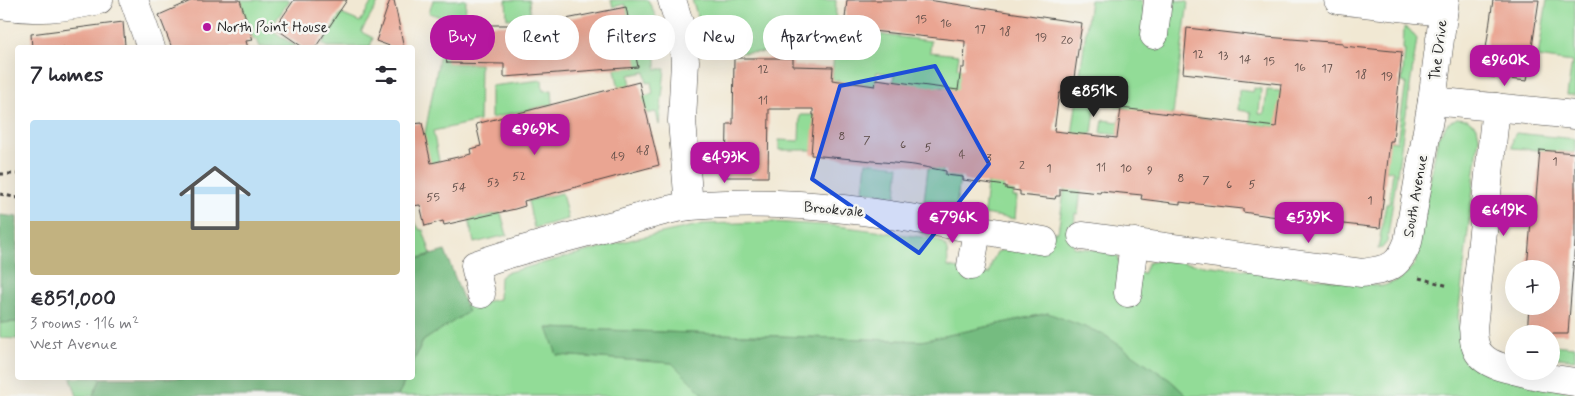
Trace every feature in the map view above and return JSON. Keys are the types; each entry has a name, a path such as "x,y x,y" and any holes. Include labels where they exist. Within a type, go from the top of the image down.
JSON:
{"street":[{"path":"0,5 22,9 49,9 99,0"},
{"path":"134,0 150,45"},
{"path":"672,0 682,32 685,61 682,120 689,206"},
{"path":"1154,35 1158,0"},
{"path":"1338,0 1444,6"},
{"name":"The Drive","path":"1432,101 1444,6"},
{"path":"1432,101 1575,115"},
{"name":"South Avenue","path":"1394,264 1402,256 1408,242 1432,101"},
{"path":"1496,107 1473,328 1475,346 1484,358 1496,366 1505,368"},
{"name":"Brookvale","path":"481,294 475,265 506,254 689,206 772,204 833,208 891,214 1044,242"},
{"path":"971,266 977,230"},
{"path":"1082,236 1362,272 1383,270 1394,264"},
{"path":"1128,293 1134,242"},
{"path":"1560,380 1575,382"}],"path":[{"path":"0,174 15,174"},
{"path":"0,194 15,197"},
{"path":"1394,264 1416,278 1449,286 1477,289"}],"highlighted area":[{"path":"935,66 989,164 919,253 812,179 840,86"}],"green space":[{"path":"240,0 290,0 270,29 294,45 259,45 257,39 253,40"},
{"path":"373,0 380,0 361,32 373,38 371,45 322,44 341,14 360,22"},
{"path":"433,0 466,0 465,15 435,15 429,13"},
{"path":"506,0 529,0 530,15 507,15"},
{"path":"611,0 648,0 655,15 627,15 625,4 613,7"},
{"path":"692,0 836,0 836,15 763,15 763,53 753,53 753,15 697,15"},
{"path":"1090,0 1142,0 1144,12 1170,8 1174,0 1188,2 1173,114 1171,114 1185,128 1187,116 1213,119 1212,129 1168,140 1101,133 1103,120 1119,122 1120,115 1130,117 1131,109 1096,104 1092,133 1089,134 1086,159 1069,158"},
{"path":"1547,0 1575,0 1575,95 1567,95 1572,62 1538,57"},
{"path":"1404,27 1409,29 1417,39 1387,242 1382,248 1378,249 1386,204 1389,204 1393,171 1371,169 1275,127 1250,124 1251,112 1238,110 1239,90 1253,92 1254,88 1261,89 1259,114 1264,114 1267,90 1281,91 1381,140 1397,142 1406,83 1402,82 1405,50 1403,49"},
{"path":"881,35 931,41 930,52 959,55 957,68 987,72 950,98 952,89 941,87 939,96 893,82 894,75 877,72 875,86 832,80 833,60 881,60"},
{"path":"439,60 454,60 454,63 480,64 479,121 433,131 439,161 415,167 415,136 425,133"},
{"path":"613,60 656,60 656,69 665,69 659,125 656,112 622,118","holes":["645,72 647,83 651,82 653,94 639,97 631,86 629,75"]},
{"path":"542,80 543,91 552,90 553,104 491,118 491,86"},
{"path":"800,115 828,115 824,150 779,150 779,140 799,141"},
{"path":"1457,118 1467,119 1477,127 1479,137 1458,317 1462,352 1485,373 1505,377 1505,380 1516,380 1575,393 1575,396 1187,396 1170,380 1048,313 922,341 548,328 557,355 673,363 705,396 398,396 405,380 415,380 415,359 423,341 467,312 465,305 499,299 500,277 505,273 634,239 703,224 773,222 838,226 929,238 941,242 946,247 948,267 989,274 997,252 1021,248 1054,232 1058,232 1066,179 1082,181 1078,214 1075,213 1073,247 1112,252 1118,256 1119,262 1143,274 1148,263 1160,260 1383,286 1399,280 1415,264 1438,137 1447,124"},
{"path":"1516,133 1575,139 1575,153 1512,148 1513,138"},
{"path":"866,162 899,166 896,196 863,191"},
{"path":"928,168 943,170 943,176 960,178 956,207 924,201"},
{"path":"987,183 1004,184 1003,190 1014,192 1013,197 1017,197 1015,219 984,214"},
{"path":"562,193 568,219 534,228 528,201"},
{"path":"501,213 507,235 474,243 469,219"},
{"path":"0,215 15,217 15,322 0,323"},
{"path":"415,222 420,230 423,230 431,254 415,259"},
{"path":"445,251 468,312 423,341 415,359 415,259"},
{"path":"1048,313 1103,334 1170,380 1187,396 705,396 672,363 557,355 547,328 922,341"},
{"path":"15,322 15,339 0,338 0,323"},
{"path":"1560,346 1575,347 1575,360 1560,358"},
{"path":"72,380 100,380 93,396 77,396"},
{"path":"100,380 405,380 398,396 93,396"}],"building":[{"name":"North Point House","path":"193,0 240,0 253,40 246,41 247,45 171,45 159,15"},
{"path":"294,0 347,0 317,45 300,45 275,28"},
{"path":"390,0 394,0 403,45 387,45 376,41"},
{"path":"847,0 928,0 1082,23 1074,78 1059,94 1054,131 1117,138 1121,108 1276,127 1281,84 1183,73 1187,28 1343,43 1343,46 1402,52 1393,141 1390,141 1380,228 1270,216 1243,212 1243,209 1141,199 1142,195 1101,191 1100,193 1060,189 1060,196 1056,196 1055,199 1020,195 1020,191 1006,189 1006,186 963,180 963,177 946,175 946,171 914,165 811,155 813,109 769,109 768,177 726,177 727,124 733,124 734,60 763,58 763,60 793,60 793,66 833,67 832,80 875,86 876,79 958,90 961,68 964,68 965,41 881,32 881,15 845,15"},
{"path":"1493,0 1539,0 1527,81 1482,76"},
{"path":"626,7 628,15 589,15 589,60 637,60 638,67 504,77 504,64 447,63 446,60 495,60 495,25 505,25 505,60 579,60 579,16"},
{"path":"123,22 125,45 32,45 31,34"},
{"path":"639,82 659,165 524,201 525,206 515,209 444,225 443,221 425,226 420,205 415,206 415,124 422,123 431,163 471,154 470,149 481,146 476,124"},
{"path":"1540,150 1575,153 1575,242 1568,334 1560,334 1560,325 1528,325 1528,315 1560,315 1560,260 1528,260 1532,209 1535,210"}],"place":[{"name":"North Point House","path":"207,27"}]}
